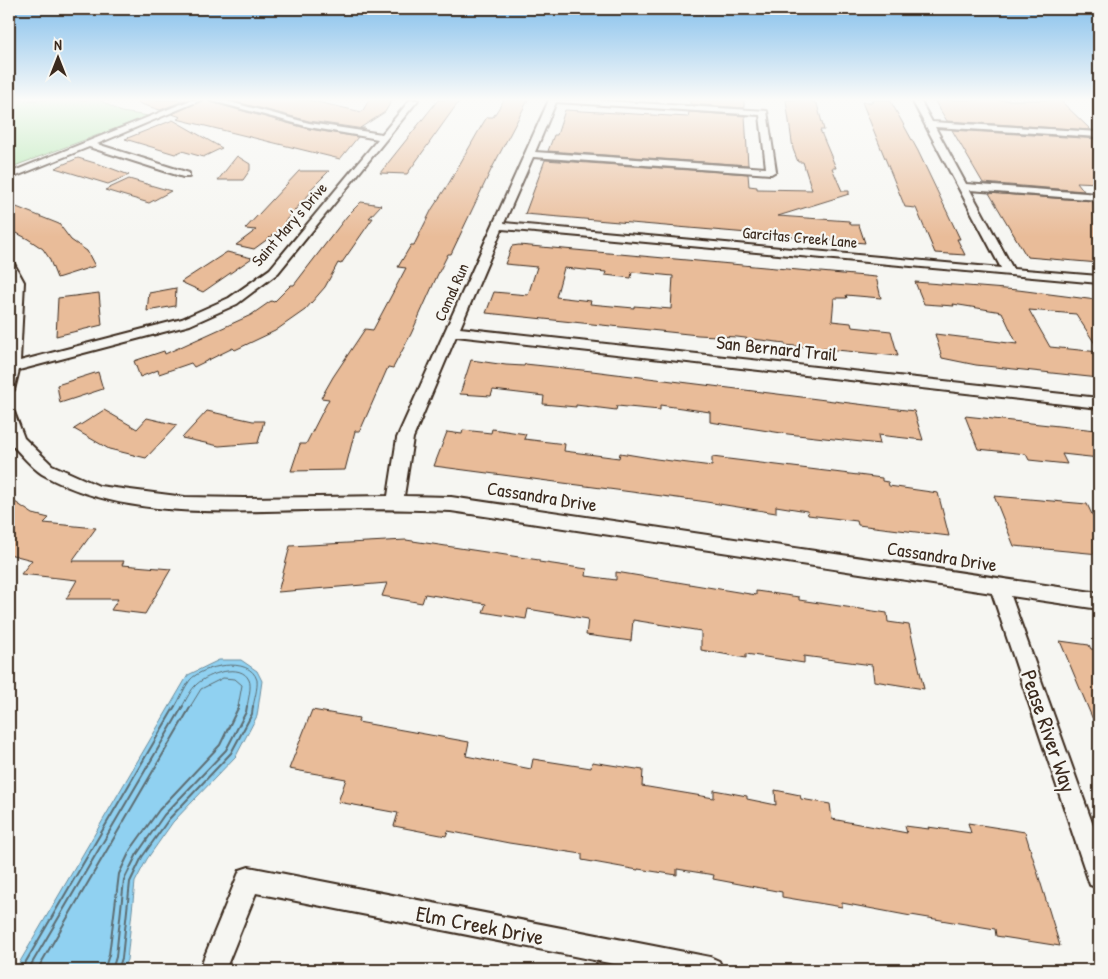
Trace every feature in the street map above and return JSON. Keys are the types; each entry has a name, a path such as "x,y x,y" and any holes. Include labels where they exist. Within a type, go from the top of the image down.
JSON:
{"street":[{"path":"9,176 85,146"},
{"path":"94,146 186,175"},
{"name":"Saint Mary's Drive","path":"13,367 186,322 233,301 274,271 376,146"},
{"name":"Comal Run","path":"395,502 405,438 534,146"},
{"path":"530,154 771,171 768,146"},
{"path":"942,146 1009,272"},
{"path":"964,187 1099,197"},
{"name":"Garcitas Creek Lane","path":"498,226 1099,280"},
{"path":"9,264 18,282 13,367 9,387"},
{"name":"San Bernard Trail","path":"451,331 1099,402"},
{"name":"Cassandra Drive","path":"9,416 17,441 46,469 97,492 195,504 244,506 395,502 451,504 1099,601"},
{"name":"Pease River Way","path":"999,586 1099,876"},
{"path":"212,970 249,879"},
{"name":"Elm Creek Drive","path":"249,879 675,967 710,970"}],"green space":[{"path":"9,146 69,146 9,168"}],"water":[{"path":"219,660 241,660 257,671 262,681 257,716 236,756 173,822 147,859 135,882 127,960 122,970 15,970 188,675"}],"building":[{"path":"147,146 218,146 222,148 203,157 182,151 175,154"},
{"path":"286,146 351,146 340,159"},
{"path":"402,146 427,146 407,174 380,173"},
{"path":"470,146 504,146 451,254 448,254 437,276 411,334 393,368 388,367 360,431 355,431 345,470 291,471 300,444 306,444 329,399 321,398 365,329 373,330 406,268 398,267 411,245 414,245 432,209"},
{"path":"550,146 747,146 748,165 548,151"},
{"path":"793,146 827,146 836,168 832,168 842,191 849,191 849,194 778,216 849,221 851,225 859,225 865,243 525,214 545,160 748,174 749,186 757,187 757,189 812,190 803,162 798,162"},
{"path":"880,146 915,146 960,239 957,239 965,255 935,253 916,208 905,207"},
{"path":"961,146 1099,146 1099,183 1077,182 1084,191 983,183"},
{"path":"237,156 250,164 250,170 243,180 218,180"},
{"path":"78,158 129,175 108,184 55,168"},
{"path":"299,171 329,171 310,190 313,190 285,221 287,225 254,249 236,245 256,230 245,229"},
{"path":"129,179 171,191 149,203 105,190"},
{"path":"989,193 1092,201 1099,211 1099,263 1027,257"},
{"path":"361,202 381,205 369,218 373,218 341,264 338,263 325,287 305,310 275,331 235,350 233,348 194,367 191,363 159,374 158,370 140,377 134,361 164,351 165,354 251,315 271,301 274,302 291,285 294,285 347,216"},
{"path":"9,204 59,224 71,240 87,251 95,266 57,278 43,249 9,229"},
{"path":"519,245 876,277 881,298 846,295 847,298 834,298 832,321 851,323 852,327 891,331 898,356 785,345 785,343 737,337 698,335 486,313 494,292 528,295 537,267 505,264 512,246","holes":["564,268 606,272 605,275 631,278 632,272 673,276 671,309 590,304 591,301 556,297"]},
{"path":"227,252 252,258 203,292 181,282"},
{"path":"915,282 1018,290 1096,300 1099,305 1099,350 1076,314 1029,310 1050,347 1099,352 1099,378 976,365 942,358 935,334 1017,344 1002,312 953,304 954,306 924,304"},
{"path":"176,288 175,306 147,311 149,293"},
{"path":"99,293 102,325 56,336 58,298"},
{"path":"471,360 506,365 524,366 525,364 592,371 914,411 923,440 878,435 880,444 788,434 710,422 710,412 660,405 660,410 617,406 616,410 576,405 576,407 543,404 544,396 493,390 491,396 460,394"},
{"path":"98,372 103,389 60,403 57,385"},
{"path":"104,410 137,429 147,418 177,425 146,458 109,449 74,429"},
{"path":"207,411 253,421 264,421 258,443 219,446 182,438"},
{"path":"965,416 1096,430 1099,435 1099,458 1062,454 1067,464 1029,460 1026,454 978,449"},
{"path":"492,429 526,434 524,439 565,444 564,451 619,458 620,453 712,466 712,457 882,478 882,481 888,482 889,486 938,493 949,536 858,525 857,521 808,515 807,511 776,506 776,513 700,501 434,466 447,432 462,434 463,430 491,433"},
{"path":"994,496 1087,504 1099,529 1099,554 1014,546"},
{"path":"9,498 33,514 49,518 44,523 96,528 72,561 124,561 122,565 171,569 145,614 111,610 118,599 66,599 77,580 21,574 32,560 9,554"},
{"path":"406,540 587,569 586,576 616,580 616,572 756,595 756,591 799,597 799,600 887,613 888,622 909,625 924,689 874,681 872,665 804,656 804,663 746,654 746,658 701,650 701,631 633,620 631,641 586,635 588,619 528,609 526,619 483,612 486,604 425,594 422,603 382,596 387,583 278,592 290,546"},
{"path":"1060,641 1089,645 1091,649 1099,650 1099,734"},
{"path":"312,710 359,718 358,722 469,742 466,756 531,769 533,759 591,768 592,762 643,770 642,786 714,798 714,790 747,796 747,799 776,805 775,790 800,795 801,799 830,804 832,819 907,833 905,826 971,833 968,823 1025,832 1060,946 996,936 995,929 842,903 842,907 782,897 782,892 713,879 714,875 677,869 677,875 638,870 582,860 582,854 509,843 448,831 446,836 394,826 398,813 338,802 346,779 289,769"}]}
